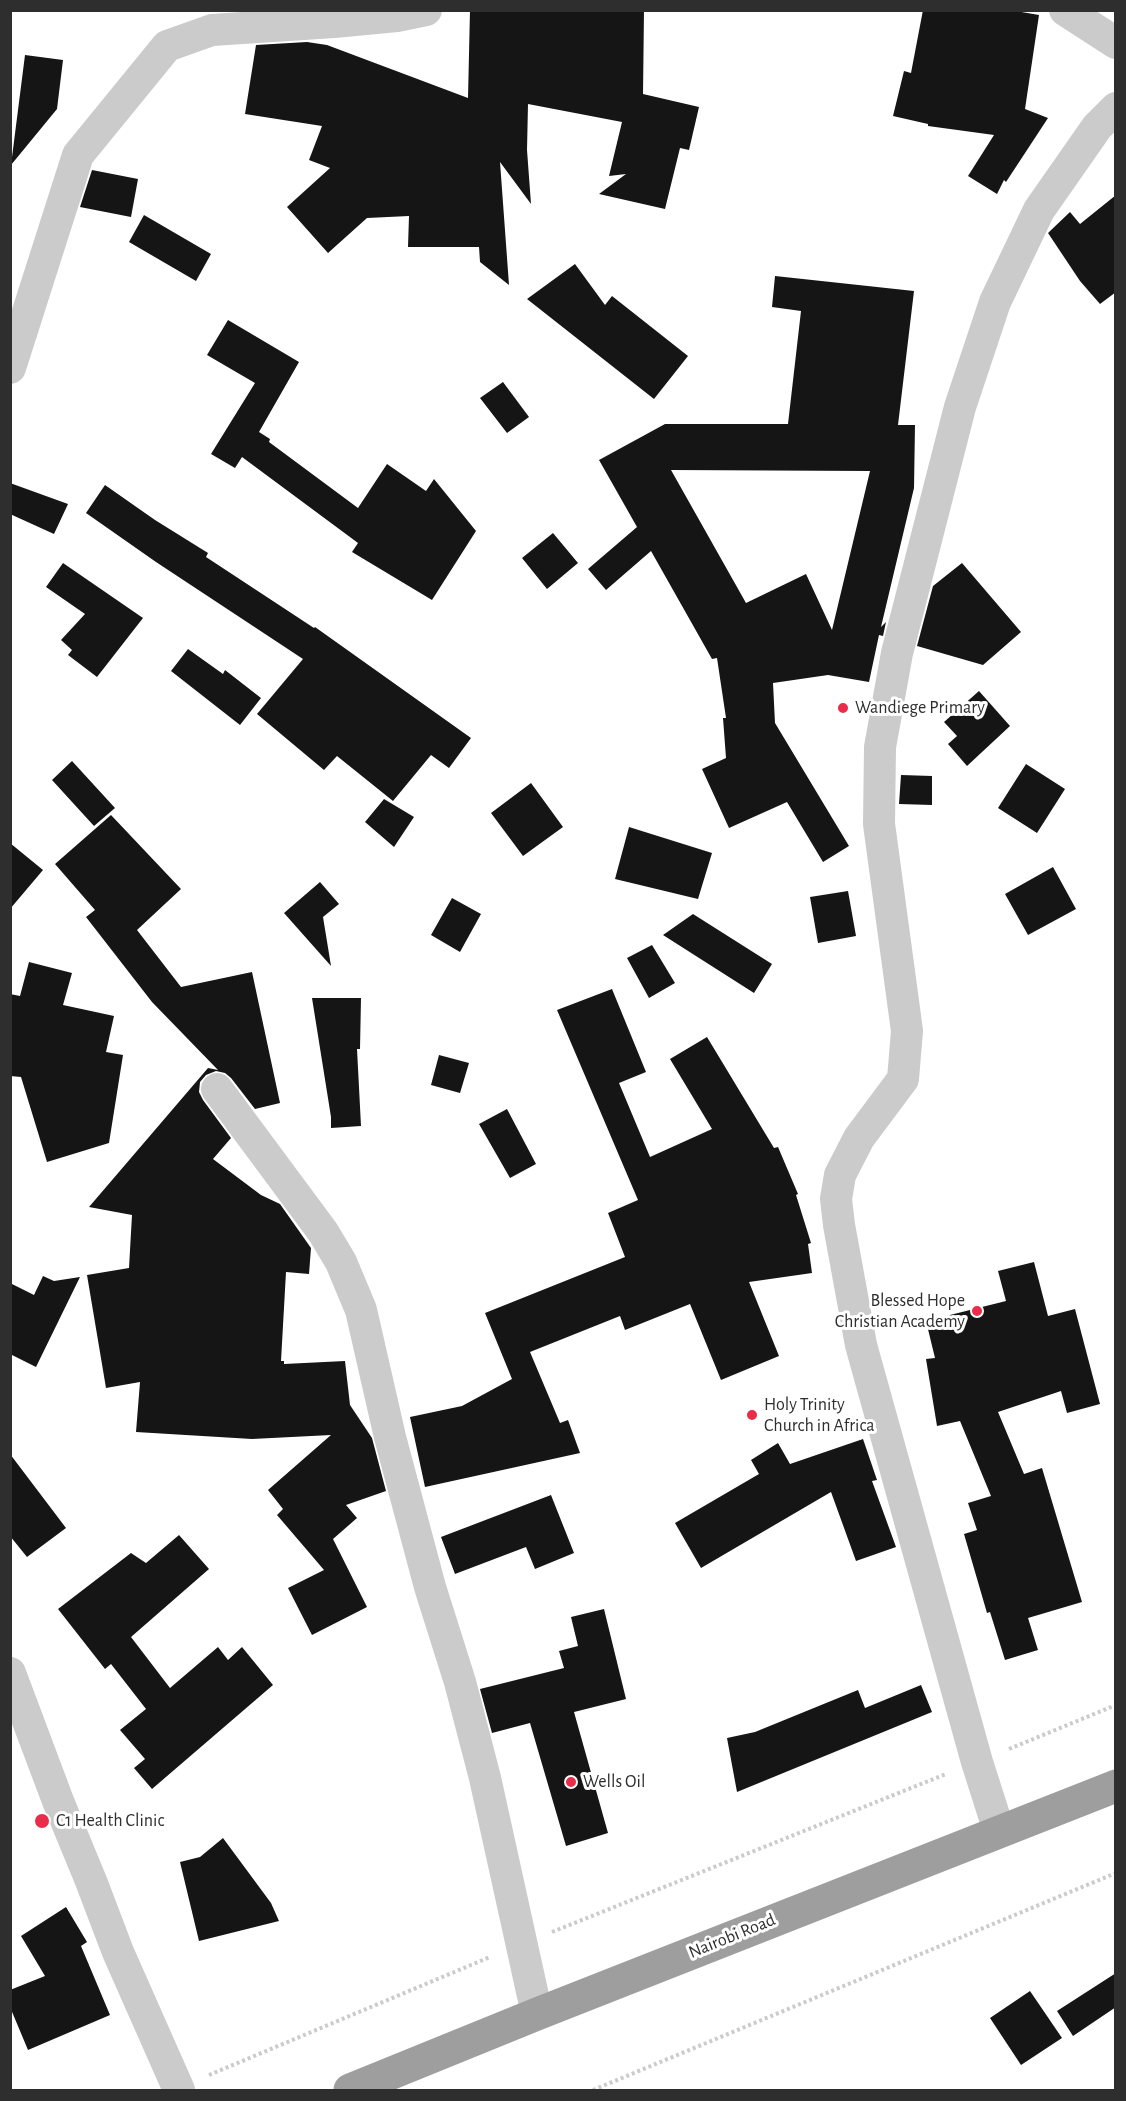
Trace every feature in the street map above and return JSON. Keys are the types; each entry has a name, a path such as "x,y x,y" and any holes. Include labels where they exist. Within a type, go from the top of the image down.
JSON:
{"highway":[{"name":"Nairobi Road","path":"350,2091 537,2014 1116,1785"},
{"name":"Nairobi Road","path":"406,2091 1116,1803"}],"street":[{"path":"10,368 78,155 167,46 212,30 334,22 397,16 426,10"},
{"path":"1065,10 1116,43"},
{"path":"999,1831 977,1762 861,1345 838,1225 836,1199 840,1175 859,1138 903,1079 907,1031 879,824 880,747 897,653 960,407 995,302 1039,210 1097,127 1116,108"},
{"path":"217,1089 323,1232 341,1262 361,1310 390,1437 485,1778 537,2014"},
{"path":"10,1673 53,1790 118,1952 179,2089"}],"path":[{"path":"179,2089 521,1944 1116,1705"},
{"path":"593,2091 1116,1873"}],"building":[{"path":"470,10 644,10 643,94 699,107 689,150 680,148 665,209 599,194 626,174 609,176 622,122 528,104 527,150 531,204 500,162 509,285 480,262 479,247 408,247 409,216 367,218 328,253 287,207 330,168 309,160 322,126 245,114 256,45 307,42 327,45 468,98"},
{"path":"923,10 1010,10 1039,15 1025,109 1048,118 1006,182 1004,180 997,194 968,176 994,135 928,126 928,124 893,116 904,71 911,73"},
{"path":"25,55 63,60 57,109 11,165"},
{"path":"92,170 138,179 131,217 80,207"},
{"path":"1116,195 1116,292 1100,304 1080,281 1048,233 1070,212 1080,224"},
{"path":"144,215 211,254 196,281 129,242"},
{"path":"575,264 605,305 612,296 688,356 654,399 527,299"},
{"path":"775,276 914,291 898,425 915,425 914,488 881,627 886,622 883,636 879,635 869,682 828,675 773,683 775,723 849,846 823,862 787,802 729,828 702,769 726,758 723,718 726,718 717,658 712,659 651,551 606,590 588,569 637,527 599,460 665,424 788,424 801,311 772,307","holes":["671,470 870,471 832,630 806,574 746,603"]},
{"path":"228,320 299,362 259,432 270,439 269,442 358,508 387,464 426,491 434,479 476,531 432,600 352,552 358,543 242,457 235,468 211,454 255,383 207,355"},
{"path":"503,382 529,417 507,433 480,398"},
{"path":"10,483 68,504 54,534 10,514"},
{"path":"105,485 208,553 206,557 315,627 471,738 449,768 431,755 393,801 337,756 324,770 257,714 303,659 86,513"},
{"path":"553,533 578,563 547,589 522,558"},
{"path":"63,563 143,618 97,677 68,655 72,650 61,640 85,614 46,587"},
{"path":"962,563 1021,632 983,665 917,646 933,586"},
{"path":"188,649 223,674 225,670 261,698 240,725 171,671"},
{"path":"979,691 1010,726 967,766 948,744 957,736 944,722"},
{"path":"72,761 115,808 94,826 52,780"},
{"path":"1026,764 1065,789 1037,833 998,808"},
{"path":"901,775 932,776 932,805 899,804"},
{"path":"531,783 563,827 523,856 491,813"},
{"path":"384,799 414,817 394,847 365,822"},
{"path":"111,815 181,889 137,930 181,987 252,972 280,1103 255,1109 225,1073 216,1071 206,1075 200,1082 199,1092 231,1138 213,1159 261,1195 280,1204 311,1248 309,1274 286,1272 281,1361 284,1361 284,1364 345,1361 350,1405 372,1438 386,1491 346,1505 357,1518 333,1539 367,1607 312,1635 288,1588 324,1570 277,1515 283,1509 268,1490 331,1435 252,1439 136,1432 140,1382 106,1388 87,1275 129,1268 132,1215 89,1207 208,1068 218,1070 152,1002 86,917 95,910 55,864"},
{"path":"629,827 712,853 698,899 615,879"},
{"path":"10,843 43,870 10,909"},
{"path":"1053,867 1076,909 1028,935 1005,894"},
{"path":"320,882 339,904 323,917 331,966 284,913"},
{"path":"848,891 856,936 818,943 810,897"},
{"path":"452,898 481,914 460,952 431,935"},
{"path":"693,914 772,964 754,993 663,935"},
{"path":"652,945 675,983 649,998 627,958"},
{"path":"29,962 72,973 63,1005 114,1016 106,1052 123,1055 109,1143 47,1162 21,1077 10,1076 10,994 20,996"},
{"path":"612,989 646,1072 619,1083 650,1157 712,1129 670,1059 707,1037 774,1148 778,1147 798,1194 796,1195 811,1243 808,1244 812,1273 749,1282 779,1356 721,1380 690,1304 625,1330 620,1316 530,1352 560,1423 568,1420 580,1453 425,1487 410,1417 462,1406 512,1379 485,1313 625,1257 608,1213 638,1200 557,1010"},
{"path":"312,998 361,998 360,1049 357,1049 361,1126 331,1128"},
{"path":"439,1055 469,1063 460,1093 431,1085"},
{"path":"507,1109 536,1164 510,1178 479,1124"},
{"path":"1034,1262 1048,1316 1075,1309 1100,1404 1067,1413 1061,1391 998,1412 1024,1474 1042,1468 1082,1602 1028,1618 1038,1650 1005,1660 990,1612 987,1613 964,1534 977,1530 968,1503 991,1496 960,1421 937,1426 926,1359 935,1358 926,1321 1006,1301 998,1271"},
{"path":"43,1276 54,1281 80,1277 36,1367 10,1354 10,1283 34,1295"},
{"path":"863,1439 877,1480 872,1481 896,1547 856,1561 831,1492 701,1568 675,1523 759,1474 751,1460 778,1443 790,1464"},
{"path":"10,1454 66,1528 27,1557 10,1536"},
{"path":"551,1495 574,1553 535,1569 526,1547 455,1574 441,1537"},
{"path":"179,1535 209,1569 131,1637 170,1688 218,1647 228,1660 242,1647 273,1685 152,1789 134,1768 145,1759 120,1730 146,1709 111,1664 105,1669 58,1609 131,1553 146,1563"},
{"path":"604,1609 626,1699 574,1712 608,1833 566,1846 530,1723 492,1733 480,1689 564,1668 559,1651 578,1646 571,1617"},
{"path":"921,1685 932,1712 737,1792 727,1738 755,1732 858,1690 865,1708"},
{"path":"223,1838 271,1903 279,1921 199,1941 180,1862 200,1857"},
{"path":"66,1907 87,1942 81,1946 110,2015 28,2050 10,2007 10,1990 45,1976 21,1936"},
{"path":"1116,1973 1116,2007 1073,2036 1057,2011"},
{"path":"1030,1991 1062,2038 1021,2065 990,2018"}],"place":[{"name":"Wandiege Primary","path":"843,708"},
{"name":"Blessed Hope Christian Academy","path":"977,1311"},
{"name":"Holy Trinity Church in Africa","path":"752,1415"},
{"name":"Wells Oil","path":"571,1782"},
{"name":"C1 Health Clinic","path":"42,1821"}]}
